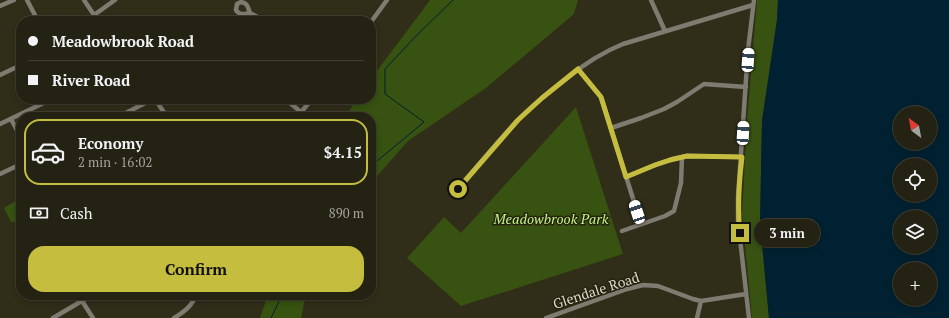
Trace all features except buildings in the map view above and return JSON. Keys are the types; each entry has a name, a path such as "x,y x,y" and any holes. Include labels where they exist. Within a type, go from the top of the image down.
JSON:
{"street":[{"path":"0,6 14,0"},
{"path":"28,0 36,16"},
{"path":"84,0 94,15 115,0"},
{"path":"375,16 387,0"},
{"path":"651,0 665,31"},
{"path":"452,195 518,120 539,100 578,69 616,47 753,3 749,38 738,216 749,318"},
{"path":"250,13 256,16"},
{"path":"0,75 16,67"},
{"path":"578,69 600,96 641,224"},
{"path":"611,128 664,109 704,84 746,88"},
{"path":"25,112 42,104"},
{"path":"128,112 144,104"},
{"path":"291,104 301,112 308,104"},
{"path":"0,124 16,117"},
{"path":"11,119 16,128"},
{"path":"626,177 655,165 682,157 742,157"},
{"path":"622,230 665,216 674,211 681,184 682,157"},
{"path":"0,174 16,166"},
{"name":"Glendale Road","path":"546,318 627,289 643,285 664,287 701,301 746,294"},
{"path":"174,318 189,308 193,300"},
{"path":"53,318 82,301 93,318"},
{"path":"696,318 701,301"}],"green space":[{"path":"430,0 578,0 574,14 486,88 408,141 376,177 376,112 348,112 354,104 376,104 376,72"},
{"path":"757,0 778,0 777,20 762,121 760,222 769,318 752,318 742,214 747,121"},
{"name":"Meadowbrook Park","path":"576,107 623,254 461,306 407,258 444,217 461,233"},
{"path":"16,201 16,221 11,222 4,208"},
{"path":"266,300 305,300 301,318 260,318"}],"water":[{"path":"778,0 949,0 949,318 769,318 760,222 762,121 777,20"}],"waterway":[{"path":"376,162 424,122 385,94 385,69 453,0"},
{"path":"271,318 280,300"}],"route":[{"path":"458,189 518,120 529,109 578,69 601,97 626,177 655,165 687,156 742,157 738,197 740,233"}]}
